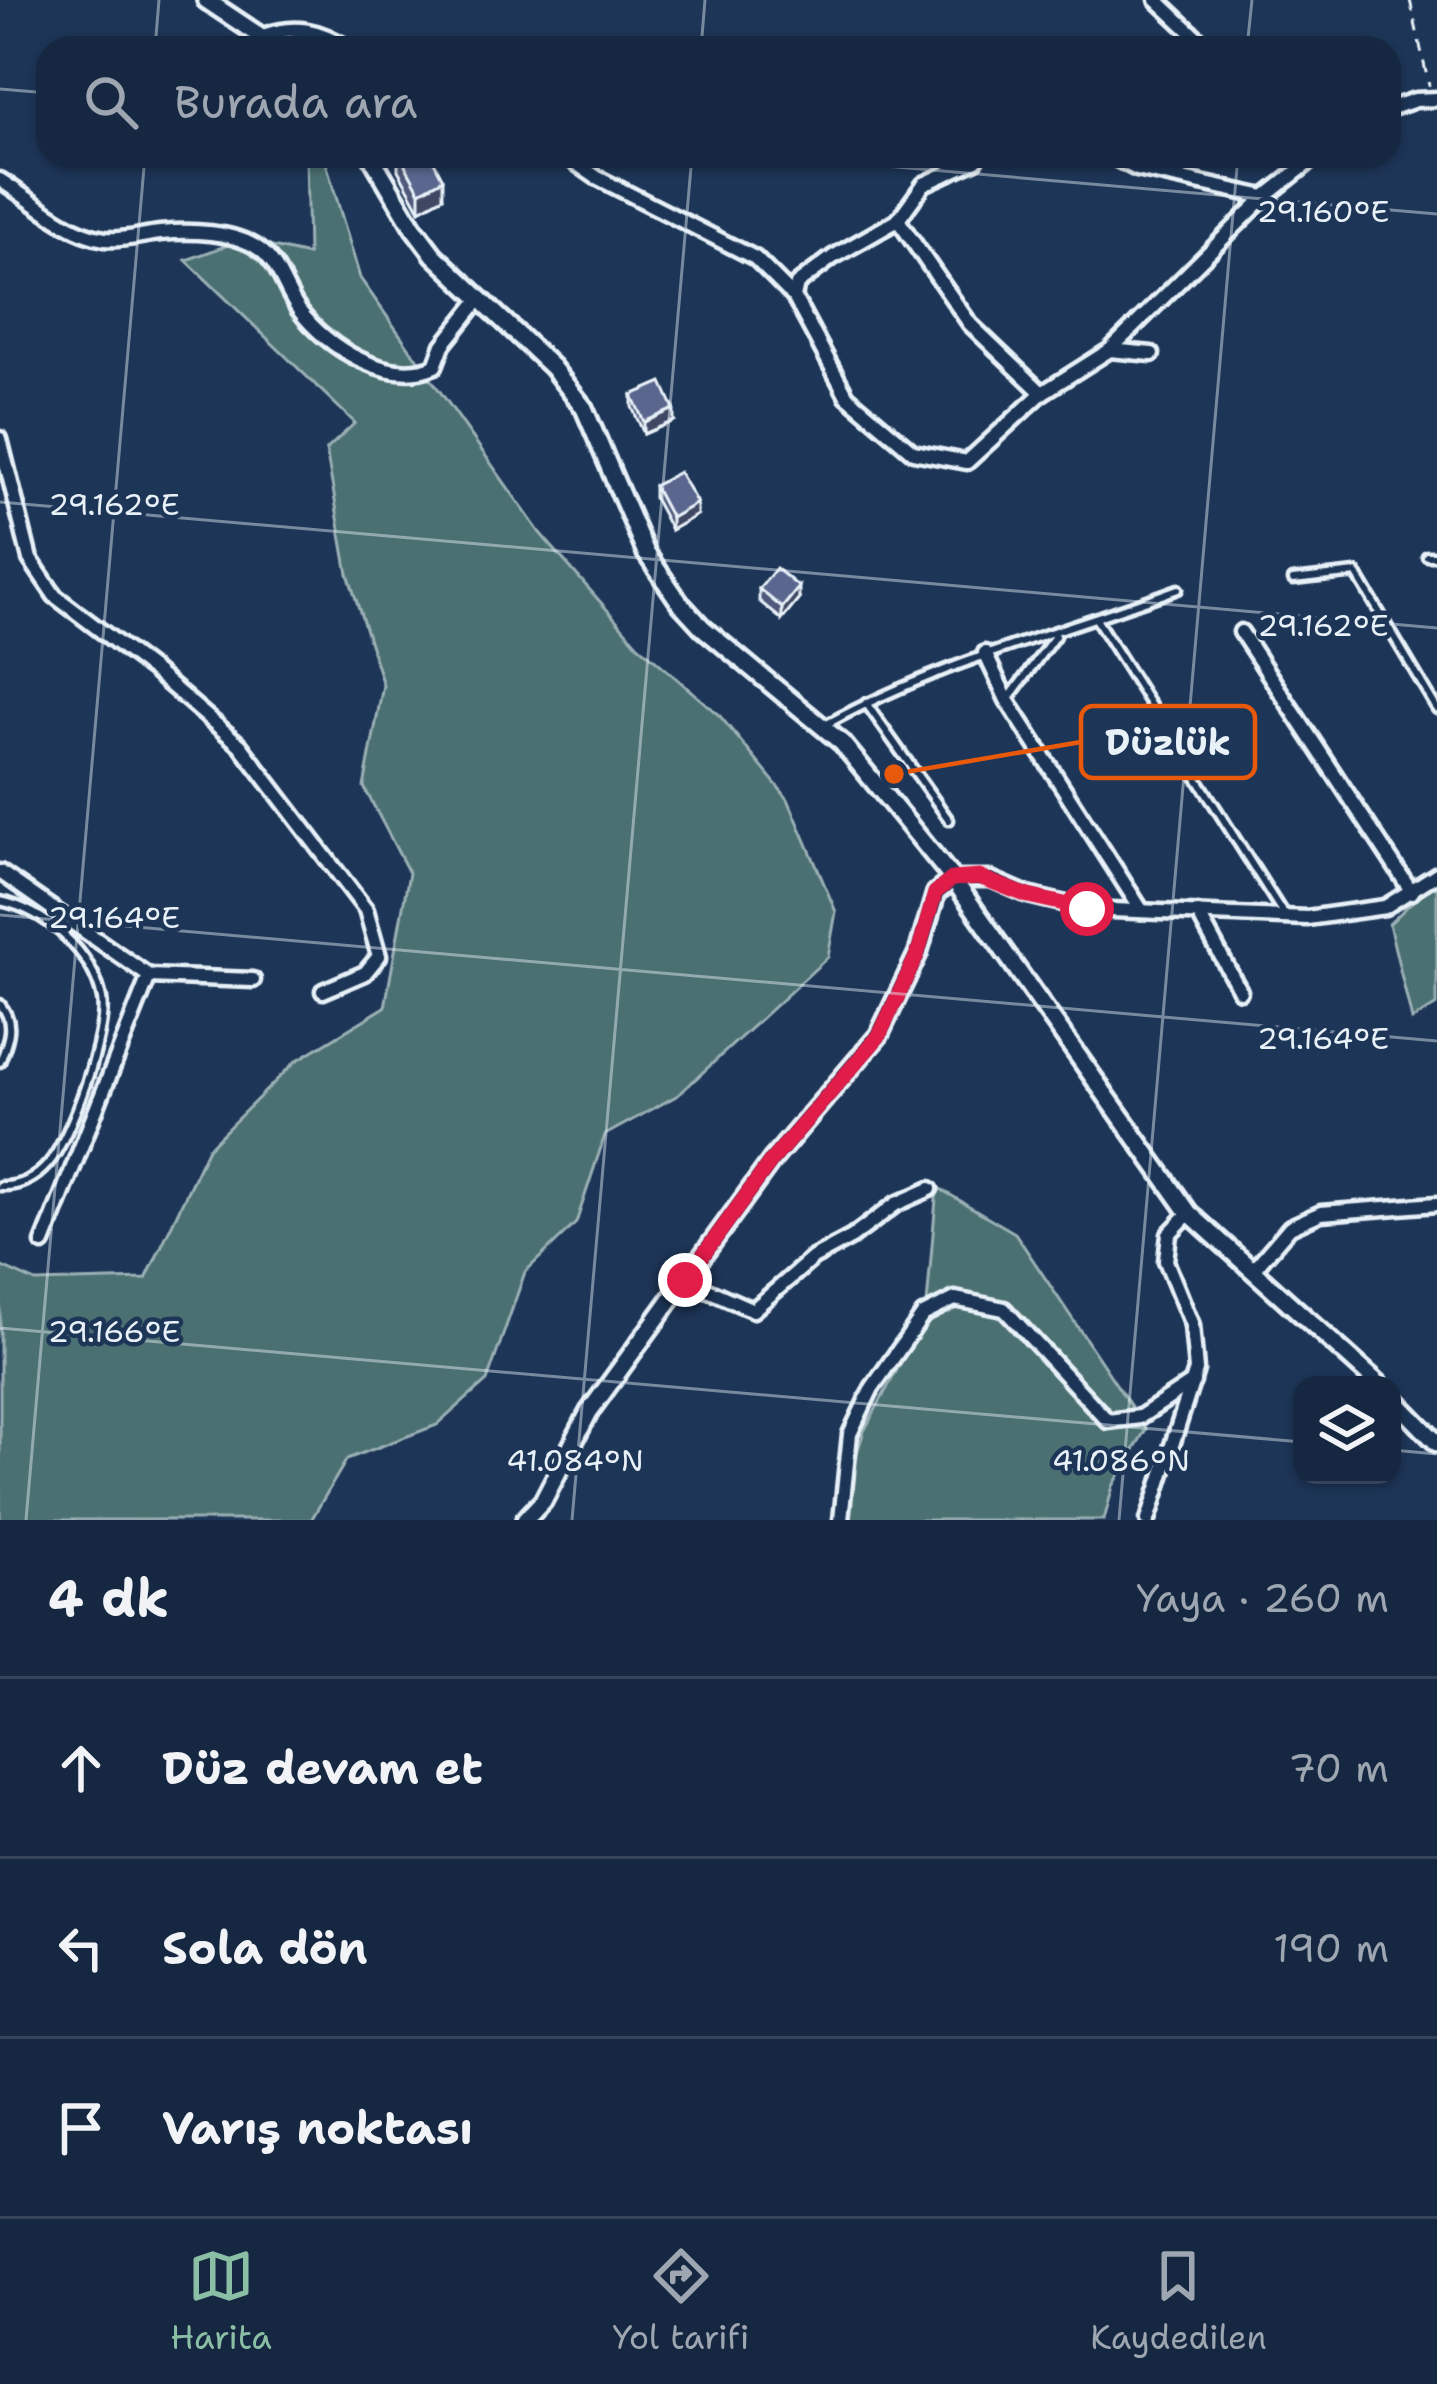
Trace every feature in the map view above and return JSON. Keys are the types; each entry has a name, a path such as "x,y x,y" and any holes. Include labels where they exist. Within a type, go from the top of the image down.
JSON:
{"street":[{"path":"206,0 262,35 292,28 324,36"},
{"path":"1157,0 1195,36"},
{"path":"1401,106 1434,99"},
{"path":"378,168 412,227 479,300 552,367 584,408 646,553 680,603 703,628 824,726 861,765 952,879 1189,1213 1370,1376"},
{"path":"583,168 755,258 794,297 847,396 913,452 967,462 1042,393 1110,350 1265,197 1302,168"},
{"path":"794,297 797,284 832,257 898,220 924,184 959,168"},
{"path":"1135,168 1265,197"},
{"path":"0,180 64,222 101,238 136,239 161,233 238,237 264,251 300,311 332,343 385,370 418,374 435,366 443,345 479,300"},
{"path":"898,220 970,323 1042,393"},
{"path":"1110,350 1152,354"},
{"path":"0,439 30,559 55,596 154,671 240,745 366,910 379,956 365,973 322,991"},
{"path":"1240,632 1412,892"},
{"path":"985,652 1007,700 1142,911"},
{"path":"525,1520 543,1501 589,1412 772,1160 879,1036 918,953 935,893 952,879 991,879 1028,896 1087,909 1285,917 1369,911 1412,892 1437,874"},
{"path":"4,879 149,976 253,980"},
{"path":"1198,913 1240,991"},
{"path":"43,1243 149,976"},
{"path":"685,1280 753,1310 813,1258 852,1237 896,1204 930,1189"},
{"path":"1253,1270 1290,1227 1321,1213 1437,1204"},
{"path":"1148,1520 1193,1382 1192,1325 1166,1261 1169,1234 1189,1213"},
{"path":"841,1520 850,1434 872,1388 923,1315 955,1299 1004,1309 1108,1421 1140,1417 1193,1382"},
{"path":"1401,1406 1437,1443"}],"lane":[{"path":"1427,556 1437,556"},
{"path":"1293,580 1356,573 1437,710"},
{"path":"824,726 985,652 1028,637 1056,634 1178,589"},
{"path":"1096,619 1285,917"},
{"path":"1007,700 1056,634"},
{"path":"866,703 949,820"},
{"path":"0,901 31,912 74,945 93,973 103,1016 86,1080 56,1154 34,1177 0,1186"},
{"path":"0,1004 7,1013 10,1033 0,1063"}],"path":[{"path":"1411,0 1434,99"}],"green space":[{"path":"306,168 328,168 360,278 540,533 638,645 720,716 788,799 836,912 828,957 678,1095 605,1135 576,1223 525,1272 487,1381 437,1425 347,1459 311,1520 0,1520 0,1266 36,1282 146,1279 208,1148 296,1061 385,1007 409,873 364,787 383,685 348,574 326,450 355,423 186,260 242,240 308,255"},
{"path":"1437,878 1437,1005 1412,1020 1389,924"},
{"path":"937,1187 1015,1233 1146,1429 1113,1486 1104,1520 835,1520 864,1431 926,1316"}],"building":[{"path":"407,168 437,168 443,179 420,192"},
{"path":"662,382 674,409 644,422 632,395"},
{"path":"679,472 697,503 671,518 654,486"},
{"path":"776,568 799,587 782,608 759,589"}],"place":[{"name":"Düzlük","path":"894,774"}],"route":[{"path":"685,1280 772,1160 879,1036 918,953 935,893 952,879 979,877 1028,896 1087,909"}]}
